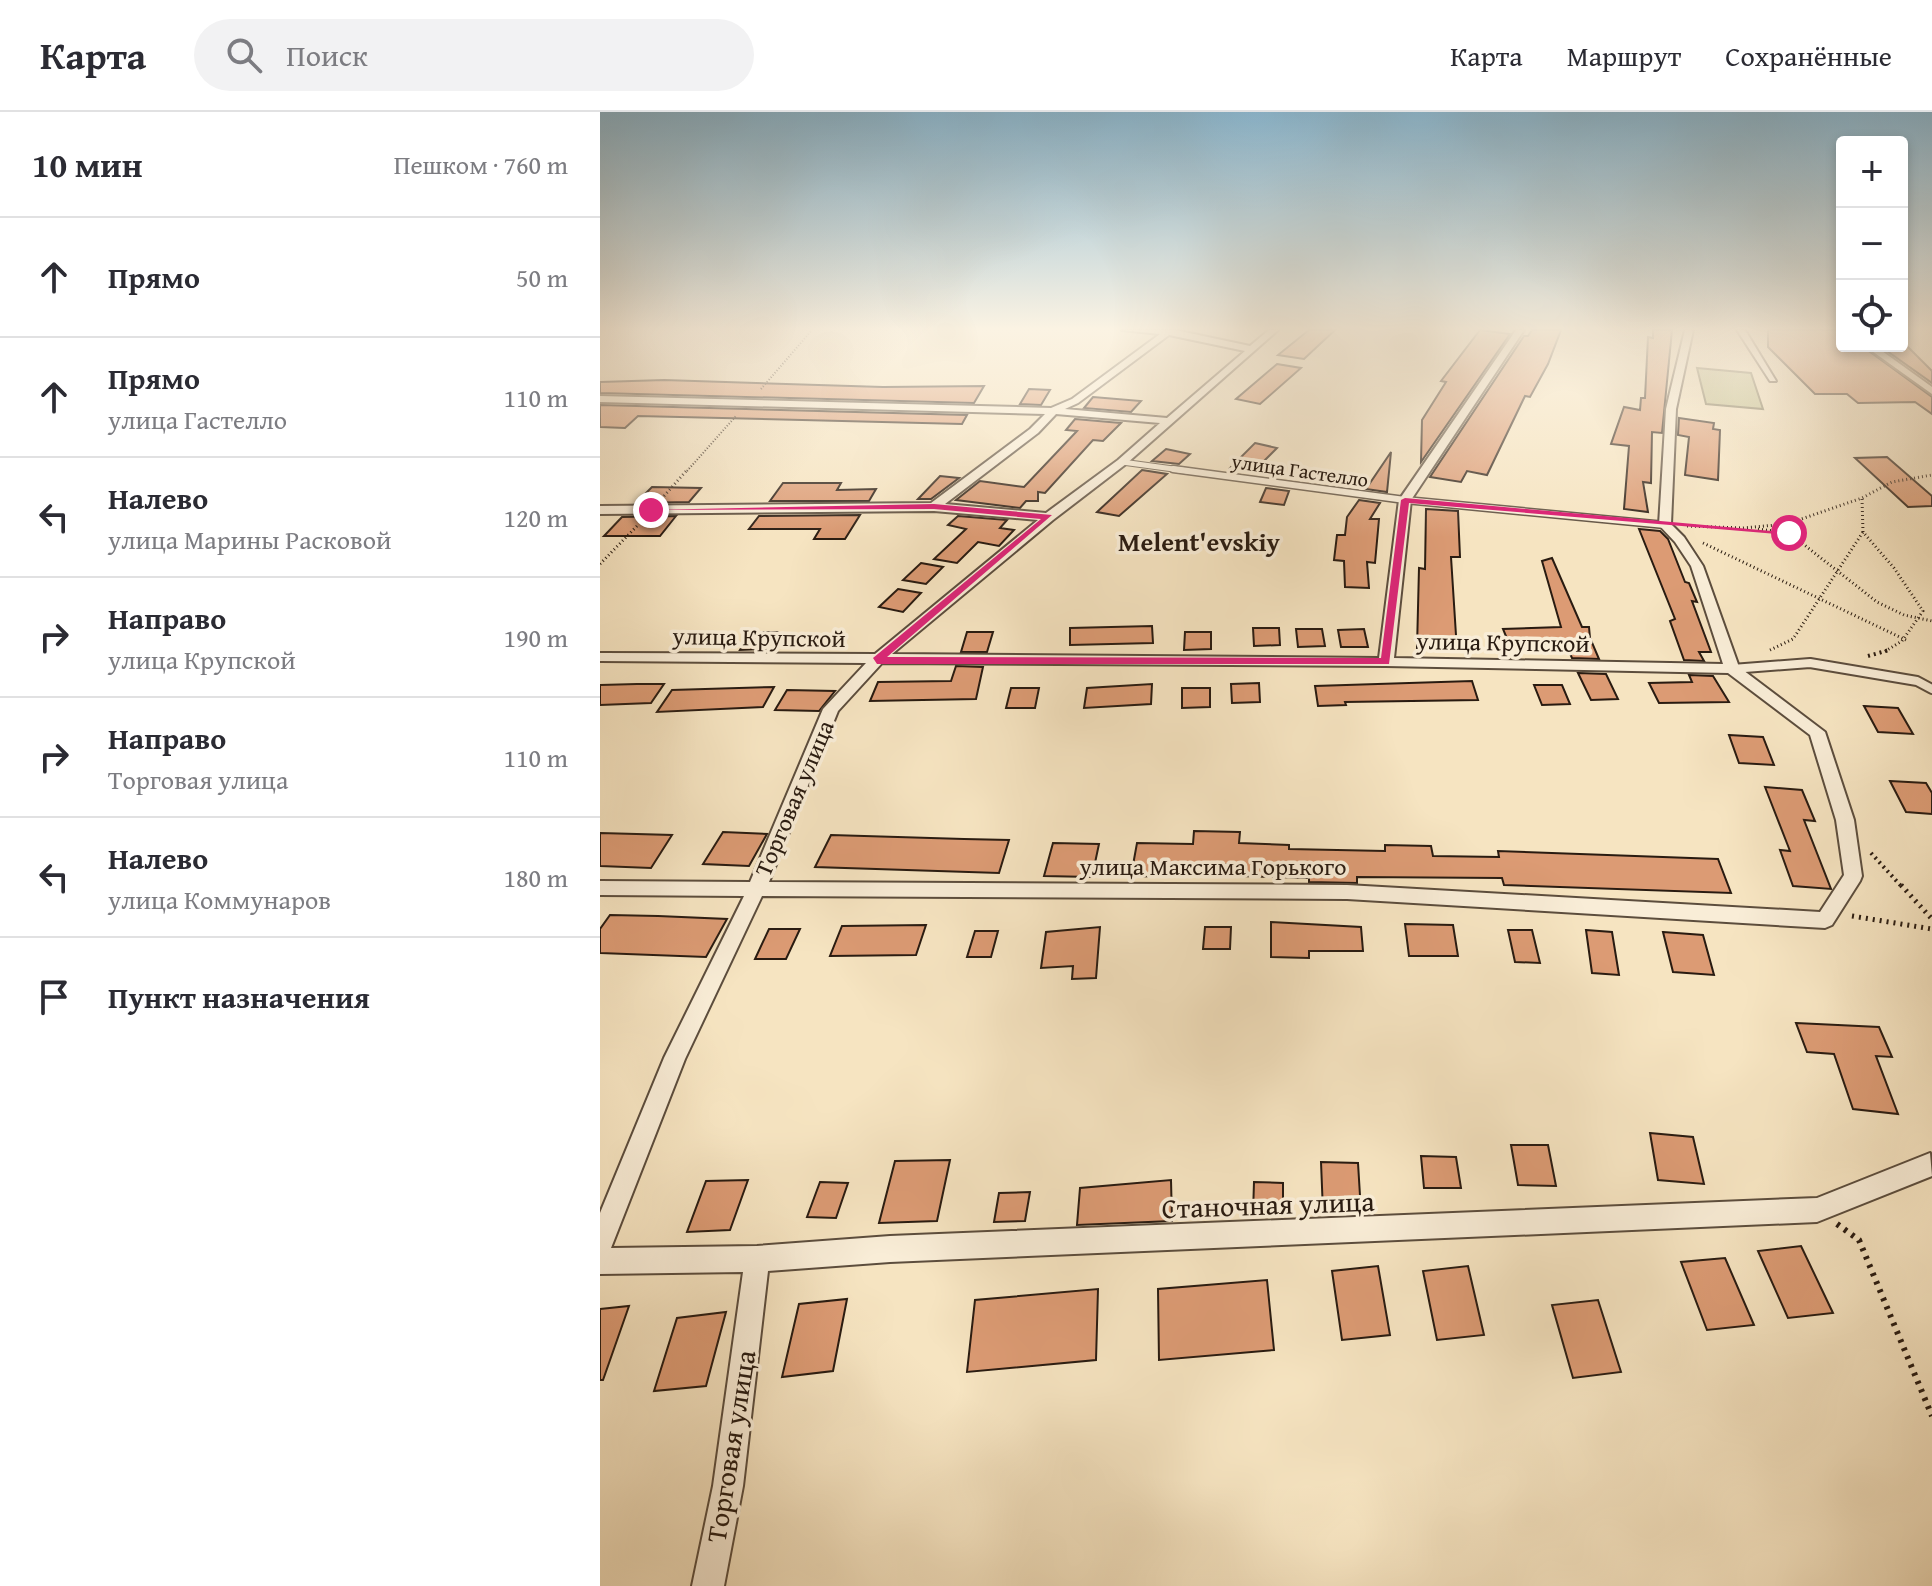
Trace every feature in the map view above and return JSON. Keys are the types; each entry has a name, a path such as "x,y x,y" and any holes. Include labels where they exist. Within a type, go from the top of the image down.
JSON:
{"street":[{"path":"600,399 1053,411 1168,421"},
{"path":"934,507 1034,431 1053,411 1078,399"},
{"name":"Торговая улица","path":"600,1244 675,1058 756,890 831,709 877,660 1049,517 1122,462 1193,399"},
{"path":"1386,662 1405,500 1473,399"},
{"path":"1673,399 1665,525 1680,540 1697,566 1732,669 1817,732 1845,820 1853,876 1825,920"},
{"path":"600,510 934,507 1049,517"},
{"name":"улица Крупской","path":"600,657 1386,662 1732,669"},
{"name":"улица Максима Горького","path":"600,888 1347,892 1825,920"},
{"name":"Станочная улица","path":"600,1261 757,1259 890,1249 1817,1210 1930,1165"},
{"name":"Торговая улица","path":"708,1586 728,1486 757,1259"}],"lane":[{"name":"улица Гастелло","path":"1122,462 1405,500 1665,525"},
{"path":"1732,669 1810,663 1917,681 1932,689"}],"path":[{"path":"600,564 750,401"},
{"path":"1743,528 1787,524 1862,498 1892,482 1932,475"},
{"path":"1769,651 1793,639 1863,532 1862,498"},
{"path":"1665,525 1789,533 1877,602 1904,615 1932,621"},
{"path":"1665,525 1906,640"},
{"path":"1863,532 1894,568 1923,611 1906,640 1880,655 1866,656"},
{"path":"1845,820 1887,875 1932,919"},
{"path":"1825,920 1857,915 1932,929"},
{"path":"1817,1210 1859,1240 1932,1416"}],"shaded area":[{"path":"1705,399 1760,399 1763,409 1706,404"}],"building":[{"path":"816,399 976,399 974,403"},
{"path":"1023,399 1045,399 1041,405 1020,404"},
{"path":"1092,399 1141,401 1131,412 1084,408"},
{"path":"1236,399 1266,399 1260,404"},
{"path":"1435,399 1465,399 1421,462 1422,420"},
{"path":"1482,399 1524,399 1487,475 1467,471 1461,482 1430,477"},
{"path":"1641,399 1665,399 1662,433 1652,432 1651,483 1643,482 1648,512 1624,509 1629,446 1611,444 1624,407 1640,410"},
{"path":"1853,399 1932,399 1932,414 1915,402 1858,403"},
{"path":"600,405 967,415 962,424 638,416 625,428 600,427"},
{"path":"1679,418 1714,423 1713,429 1720,430 1718,480 1685,475 1689,437 1678,435"},
{"path":"1075,419 1121,423 1103,441 1093,440 1045,493 1038,492 1038,501 1026,501 1020,508 956,500 980,481 1024,487 1077,431 1066,430"},
{"path":"1255,443 1277,448 1253,472 1230,468"},
{"path":"1166,449 1190,454 1179,464 1152,461"},
{"path":"1391,452 1387,492 1366,489"},
{"path":"1887,457 1932,496 1932,506 1908,507 1855,458"},
{"path":"1142,470 1167,474 1119,516 1097,512"},
{"path":"940,476 959,478 931,499 918,499"},
{"path":"783,483 841,483 837,490 876,489 869,501 770,501"},
{"path":"652,487 701,488 689,502 636,503"},
{"path":"1266,488 1289,491 1284,505 1260,502"},
{"path":"1359,500 1380,503 1370,519 1379,519 1375,563 1367,562 1369,588 1345,587 1344,561 1334,560 1337,535 1345,535 1347,517"},
{"path":"1426,509 1458,511 1460,557 1451,557 1457,651 1417,648 1419,568 1425,569"},
{"path":"860,515 845,539 814,539 820,529 749,529 759,516"},
{"path":"676,516 660,536 604,536 622,517"},
{"path":"958,516 1007,520 1000,528 1014,530 999,546 978,542 957,563 934,559 966,529 948,525"},
{"path":"1639,529 1660,531 1668,539 1685,582 1689,583 1697,602 1692,601 1711,652 1699,652 1704,661 1684,660 1670,621 1675,619"},
{"path":"1552,558 1582,627 1589,627 1599,659 1572,658 1568,649 1560,650 1558,644 1510,646 1503,629 1561,627 1542,561"},
{"path":"921,563 943,567 926,584 903,580"},
{"path":"898,589 921,593 903,612 879,607"},
{"path":"1152,626 1153,643 1070,645 1070,628"},
{"path":"1253,628 1279,628 1280,645 1254,646"},
{"path":"1296,629 1322,629 1325,646 1298,647"},
{"path":"1364,629 1368,647 1341,647 1338,630"},
{"path":"751,632 777,632 767,649 740,650"},
{"path":"967,632 993,632 987,652 961,652"},
{"path":"1185,632 1211,632 1211,649 1184,650"},
{"path":"956,666 983,667 976,699 870,701 878,682 951,681"},
{"path":"1578,673 1606,674 1618,699 1591,700"},
{"path":"1689,675 1713,676 1729,702 1659,703 1649,683 1692,682"},
{"path":"1472,681 1478,700 1345,702 1346,705 1318,706 1315,686"},
{"path":"1259,683 1260,702 1232,703 1231,684"},
{"path":"664,684 651,703 600,705 600,685"},
{"path":"1152,684 1151,704 1084,708 1087,688"},
{"path":"1534,685 1562,685 1570,704 1542,705"},
{"path":"774,687 763,707 657,712 672,690"},
{"path":"1011,688 1039,688 1035,708 1006,708"},
{"path":"1182,688 1210,688 1210,707 1182,708"},
{"path":"787,690 835,691 819,711 775,710"},
{"path":"1864,706 1898,708 1913,734 1878,732"},
{"path":"1729,735 1763,737 1774,765 1739,763"},
{"path":"1890,781 1926,783 1932,793 1932,814 1906,812"},
{"path":"1765,787 1802,790 1815,821 1804,820 1831,889 1793,886 1780,850 1790,851"},
{"path":"1194,831 1240,832 1239,843 1289,845 1289,849 1385,851 1385,845 1431,846 1433,856 1499,857 1498,851 1718,859 1731,893 1504,885 1502,878 1357,877 1357,883 1309,882 1309,878 1240,876 1241,865 1180,863 1178,877 1131,876 1137,843 1193,844"},
{"path":"723,832 767,834 749,866 703,864"},
{"path":"600,833 672,835 651,868 600,866"},
{"path":"831,835 1009,840 999,873 815,867"},
{"path":"1053,843 1099,844 1092,877 1044,876"},
{"path":"610,915 727,919 706,957 600,953 600,929"},
{"path":"1271,922 1361,927 1363,951 1309,951 1309,958 1271,957"},
{"path":"1405,924 1453,925 1458,956 1409,956"},
{"path":"926,925 916,955 830,956 842,926"},
{"path":"1100,927 1096,978 1072,979 1073,966 1041,968 1046,932"},
{"path":"1205,927 1231,927 1230,949 1203,949"},
{"path":"769,929 800,929 786,959 755,959"},
{"path":"1508,930 1532,930 1540,963 1515,962"},
{"path":"1586,930 1612,932 1619,975 1592,973"},
{"path":"975,931 998,931 991,957 967,957"},
{"path":"1663,932 1703,935 1714,975 1673,972"},
{"path":"1796,1023 1879,1027 1892,1057 1876,1056 1898,1114 1853,1109 1834,1054 1807,1052"},
{"path":"1650,1133 1693,1137 1704,1184 1658,1180"},
{"path":"1511,1145 1548,1145 1556,1186 1518,1185"},
{"path":"1421,1156 1456,1157 1461,1188 1424,1188"},
{"path":"950,1160 937,1221 879,1223 895,1161"},
{"path":"1321,1162 1358,1163 1361,1212 1323,1212"},
{"path":"748,1180 730,1230 687,1232 706,1181"},
{"path":"1171,1180 1172,1221 1077,1225 1080,1188"},
{"path":"820,1182 848,1183 836,1218 807,1217"},
{"path":"1254,1182 1283,1183 1283,1215 1253,1214"},
{"path":"1030,1192 1025,1221 994,1222 999,1193"},
{"path":"1801,1246 1833,1313 1788,1318 1758,1251"},
{"path":"1725,1258 1754,1325 1707,1330 1681,1262"},
{"path":"1378,1266 1390,1335 1342,1340 1332,1271"},
{"path":"1468,1266 1484,1335 1437,1340 1423,1271"},
{"path":"1267,1280 1274,1350 1159,1360 1158,1289"},
{"path":"1098,1289 1096,1360 967,1372 975,1300"},
{"path":"847,1299 833,1371 782,1377 799,1304"},
{"path":"1598,1300 1621,1372 1573,1378 1552,1305"},
{"path":"629,1306 603,1380 600,1380 600,1309"},
{"path":"726,1312 706,1386 654,1391 677,1318"}],"district":[{"name":"Melent'evskiy","path":"1199,541"}],"route":[{"path":"651,510 934,507 1049,517 877,660 1386,662 1405,500 1665,525 1769,529 1789,533"}]}
